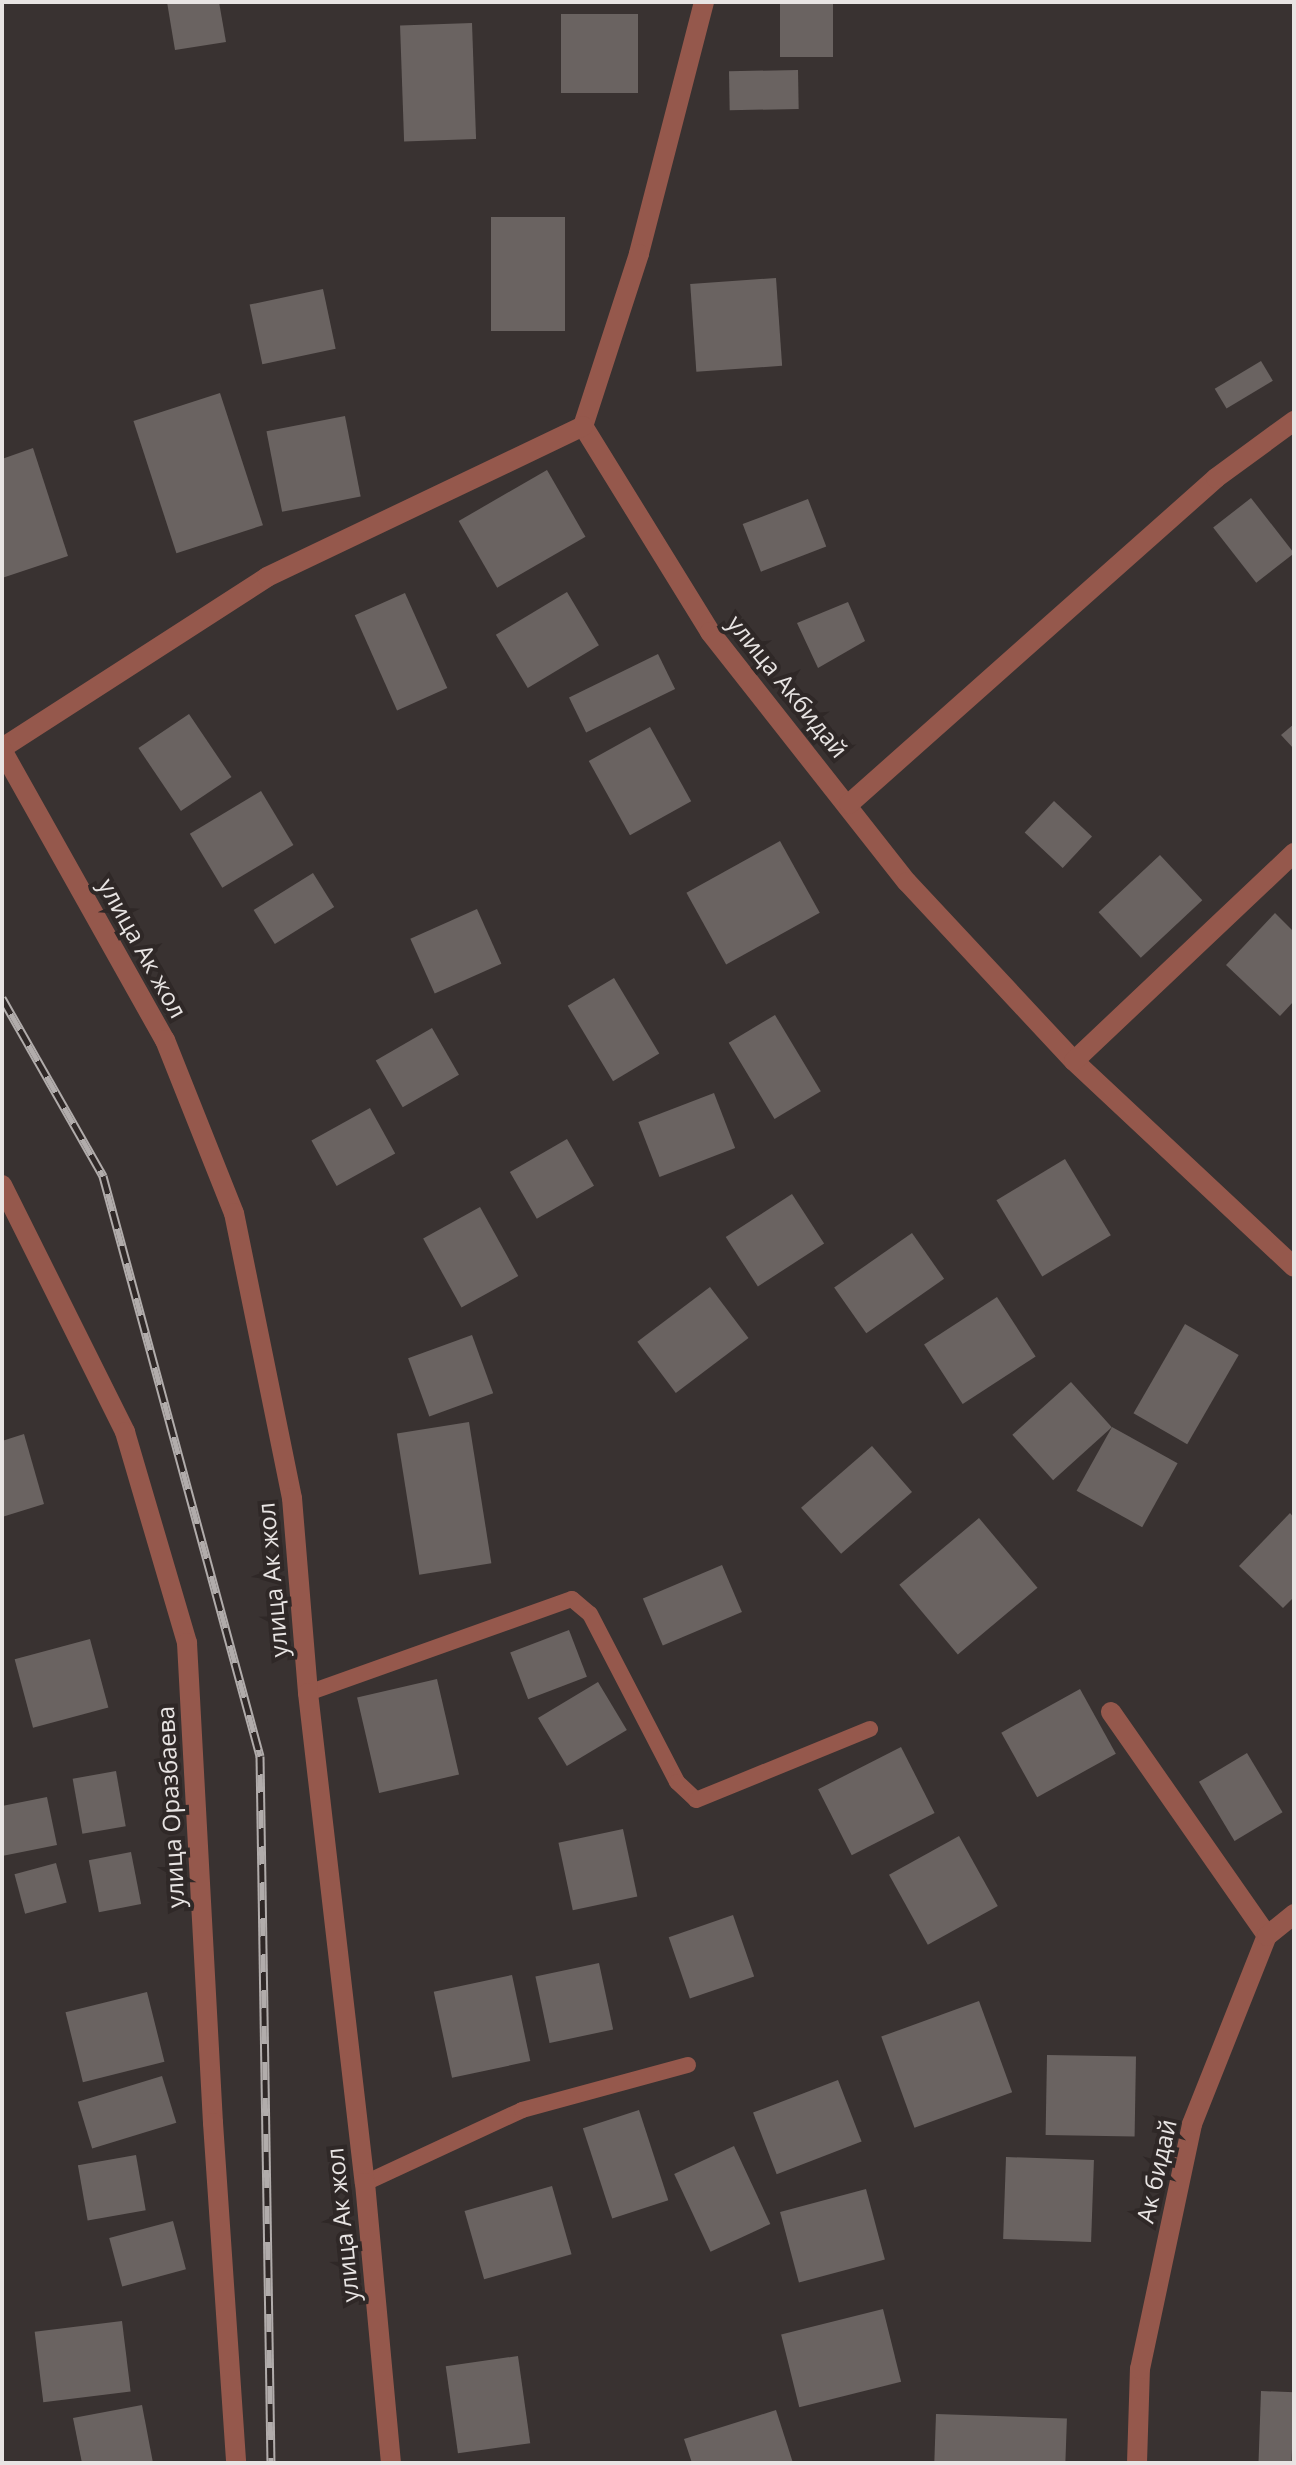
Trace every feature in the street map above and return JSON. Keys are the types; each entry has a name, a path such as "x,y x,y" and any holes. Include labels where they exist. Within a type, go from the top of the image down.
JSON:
{"street":[{"path":"2,749 267,577 583,426 639,254 704,2"},
{"path":"849,804 1216,478 1294,421"},
{"name":"улица Акбидай","path":"583,426 710,632 849,804 907,882 1074,1061 1294,1267"},
{"name":"улица Ак жол","path":"2,749 165,1040 234,1213 292,1498 308,1693 365,2183 391,2463"},
{"path":"1074,1061 1294,853"},
{"name":"улица Оразбаева","path":"2,1185 125,1432 187,1643 213,2123 236,2463"},
{"path":"1111,1712 1267,1936"},
{"name":"Ак бидай","path":"1137,2463 1140,2369 1192,2124 1267,1936 1294,1914"}],"lane":[{"path":"308,1693 572,1599 590,1614 677,1782 696,1800 870,1729"},
{"path":"365,2183 522,2110 688,2065"}],"building":[{"path":"167,2 219,2 226,42 175,50"},
{"path":"780,2 833,2 833,57 780,57"},
{"path":"561,14 638,14 638,93 561,93"},
{"path":"472,23 476,139 404,141 400,26"},
{"path":"798,70 799,109 730,110 729,71"},
{"path":"491,217 565,217 565,331 491,331"},
{"path":"776,278 782,366 696,372 690,284"},
{"path":"323,289 336,349 262,364 250,305"},
{"path":"1261,361 1273,381 1227,409 1215,389"},
{"path":"220,393 263,525 176,553 133,421"},
{"path":"345,416 361,496 282,512 266,431"},
{"path":"33,448 68,556 2,578 2,459"},
{"path":"547,470 586,537 497,588 459,521"},
{"path":"1251,498 1294,553 1256,583 1213,528"},
{"path":"808,499 826,547 761,572 743,524"},
{"path":"567,592 599,645 528,688 496,635"},
{"path":"405,593 447,688 397,710 355,615"},
{"path":"848,602 865,641 818,668 797,623"},
{"path":"658,654 675,689 586,732 569,697"},
{"path":"189,714 231,777 181,811 138,748"},
{"path":"1294,724 1294,749 1281,735"},
{"path":"650,727 691,801 630,835 589,761"},
{"path":"261,791 293,845 222,888 190,834"},
{"path":"1054,801 1092,836 1063,868 1025,832"},
{"path":"780,841 820,913 726,965 686,893"},
{"path":"1160,855 1202,900 1141,958 1099,912"},
{"path":"313,873 334,907 275,944 254,910"},
{"path":"477,909 501,964 435,994 410,939"},
{"path":"1275,913 1294,932 1294,1001 1280,1016 1226,965"},
{"path":"614,978 659,1053 613,1081 568,1006"},
{"path":"775,1015 821,1091 775,1119 729,1043"},
{"path":"432,1028 459,1075 403,1107 376,1060"},
{"path":"714,1093 735,1148 660,1177 638,1122"},
{"path":"370,1108 395,1153 337,1186 311,1140"},
{"path":"567,1139 594,1186 537,1219 510,1172"},
{"path":"1065,1159 1111,1235 1042,1276 996,1200"},
{"path":"792,1194 824,1243 758,1287 726,1237"},
{"path":"480,1207 518,1276 461,1308 423,1239"},
{"path":"912,1233 944,1279 866,1333 834,1287"},
{"path":"710,1287 749,1338 676,1393 637,1342"},
{"path":"997,1297 1036,1357 963,1404 924,1344"},
{"path":"1185,1324 1239,1355 1187,1444 1134,1413"},
{"path":"472,1335 493,1393 429,1417 408,1358"},
{"path":"1071,1382 1112,1427 1053,1480 1012,1435"},
{"path":"469,1422 491,1563 419,1575 397,1433"},
{"path":"1112,1427 1178,1463 1142,1527 1077,1491"},
{"path":"24,1434 44,1504 2,1517 2,1441"},
{"path":"872,1446 912,1492 841,1554 801,1508"},
{"path":"1290,1513 1294,1518 1294,1597 1283,1608 1239,1566"},
{"path":"979,1518 1037,1588 958,1655 899,1585"},
{"path":"722,1565 742,1612 663,1646 643,1599"},
{"path":"569,1630 587,1677 528,1699 510,1653"},
{"path":"90,1639 108,1708 33,1728 15,1659"},
{"path":"437,1679 459,1774 379,1793 357,1697"},
{"path":"598,1682 627,1730 567,1766 538,1718"},
{"path":"1080,1689 1116,1754 1037,1797 1001,1733"},
{"path":"901,1747 935,1813 852,1855 818,1789"},
{"path":"1247,1753 1283,1812 1235,1841 1199,1782"},
{"path":"116,1771 126,1826 82,1834 73,1779"},
{"path":"47,1797 57,1845 2,1856 2,1806"},
{"path":"623,1829 637,1896 573,1910 558,1843"},
{"path":"959,1836 998,1906 928,1945 889,1875"},
{"path":"131,1852 141,1904 99,1912 89,1860"},
{"path":"56,1863 67,1903 25,1914 14,1874"},
{"path":"733,1915 754,1976 690,1999 669,1937"},
{"path":"599,1963 613,2030 550,2043 535,1977"},
{"path":"512,1975 530,2061 452,2078 434,1992"},
{"path":"147,1992 164,2062 83,2082 65,2012"},
{"path":"979,2001 1012,2092 914,2128 881,2037"},
{"path":"1047,2055 1136,2057 1135,2137 1046,2135"},
{"path":"162,2076 176,2123 92,2149 78,2102"},
{"path":"838,2080 862,2142 777,2174 753,2113"},
{"path":"639,2110 668,2200 612,2219 583,2128"},
{"path":"734,2146 770,2224 711,2252 674,2174"},
{"path":"136,2155 146,2210 88,2220 78,2165"},
{"path":"1006,2157 1094,2160 1091,2242 1003,2239"},
{"path":"552,2186 572,2254 484,2279 465,2211"},
{"path":"866,2189 885,2260 799,2283 780,2212"},
{"path":"173,2221 186,2269 122,2286 109,2238"},
{"path":"883,2309 901,2382 799,2407 781,2334"},
{"path":"122,2321 131,2391 43,2402 35,2332"},
{"path":"518,2356 530,2443 458,2453 446,2366"},
{"path":"1261,2391 1294,2392 1292,2463 1258,2463"},
{"path":"142,2405 153,2463 82,2463 73,2418"},
{"path":"776,2410 793,2463 692,2463 684,2439"},
{"path":"936,2414 1067,2419 1065,2463 934,2463"}],"railway":[{"path":"2,998 103,1176 260,1756 271,2463"}]}
